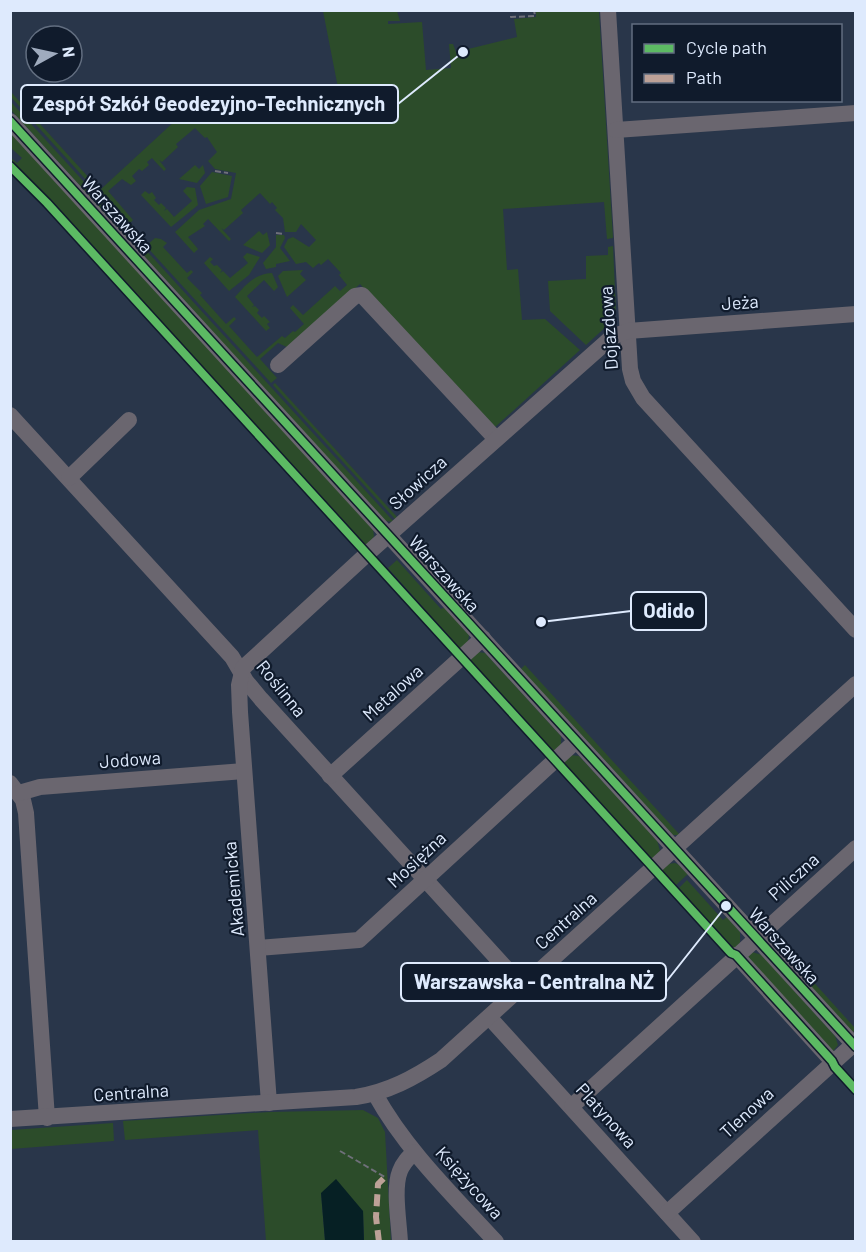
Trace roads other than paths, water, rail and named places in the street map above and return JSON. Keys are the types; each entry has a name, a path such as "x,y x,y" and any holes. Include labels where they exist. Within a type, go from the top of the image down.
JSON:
{"street":[{"name":"Dojazdowa","path":"608,10 633,381 643,398 855,630"},
{"path":"616,130 855,113"},
{"name":"Warszawska","path":"10,121 855,1044"},
{"path":"278,365 355,296 362,295 495,439"},
{"name":"Jeża","path":"628,331 855,314"},
{"name":"Słowicza","path":"241,672 247,663 605,341 628,331"},
{"name":"Roślinna","path":"10,415 232,657 261,699 523,987"},
{"path":"69,478 129,420"},
{"name":"Metalowa","path":"330,776 483,638"},
{"name":"Akademicka","path":"241,672 239,685 244,771 269,1103"},
{"name":"Centralna","path":"10,1119 356,1097 375,1094 402,1084 441,1060 855,684"},
{"name":"Mosiężna","path":"258,948 359,940 576,741"},
{"name":"Jodowa","path":"15,788 244,771"},
{"path":"15,788 23,800 26,813 46,1118"},
{"name":"Piliczna","path":"572,1106 855,848"},
{"path":"736,955 832,1061"},
{"name":"Platynowa","path":"489,1017 693,1242"},
{"name":"Tlenowa","path":"667,1213 832,1061 855,1044"},
{"name":"Księżycowa","path":"375,1094 388,1117 414,1152 496,1242"},
{"path":"400,1242 397,1184 404,1163 414,1152"}],"place":[{"name":"Zespół Szkół Geodezyjno-Technicznych","path":"463,52"},
{"name":"Odido","path":"541,622"},
{"name":"Warszawska - Centralna NŻ","path":"726,906"}]}
